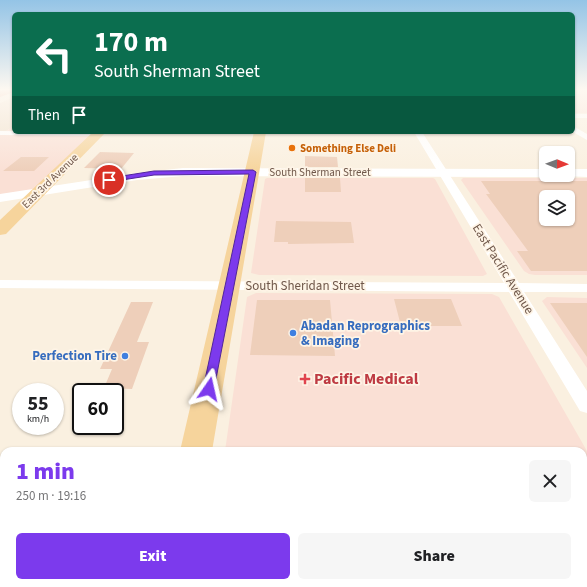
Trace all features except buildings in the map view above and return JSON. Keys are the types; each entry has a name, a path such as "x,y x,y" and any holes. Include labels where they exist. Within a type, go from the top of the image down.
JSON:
{"main road":[{"name":"East 3rd Avenue","path":"0,230 99,134"},
{"path":"197,447 260,134"}],"street":[{"path":"575,129 587,138"},
{"path":"0,133 12,133"},
{"name":"East Pacific Avenue","path":"419,134 516,288 587,406"},
{"name":"South Sherman Street","path":"0,198 37,194 154,173 539,173"},
{"path":"575,173 587,173"},
{"name":"South Sheridan Street","path":"0,284 587,288"}],"shaded area":[{"path":"0,117 12,117 12,127 3,133 0,133"},
{"path":"12,127 12,134 98,134 37,194 0,198 0,133 3,133"},
{"path":"433,178 435,179 487,274 483,276 259,275 251,273 265,179"},
{"path":"463,178 539,178 539,182 575,182 575,178 587,178 587,275 535,275 524,271 461,180"},
{"path":"256,293 492,294 499,297 585,447 226,447 247,297"},
{"path":"547,297 587,298 587,368 542,301"}],"place":[{"name":"Something Else Deli","path":"292,148"},
{"name":"Abadan Reprographics & Imaging","path":"293,333"},
{"name":"Perfection Tire","path":"125,356"},
{"name":"Pacific Medical","path":"305,379"}],"route":[{"path":"109,180 154,173 253,172 209,389"}]}
